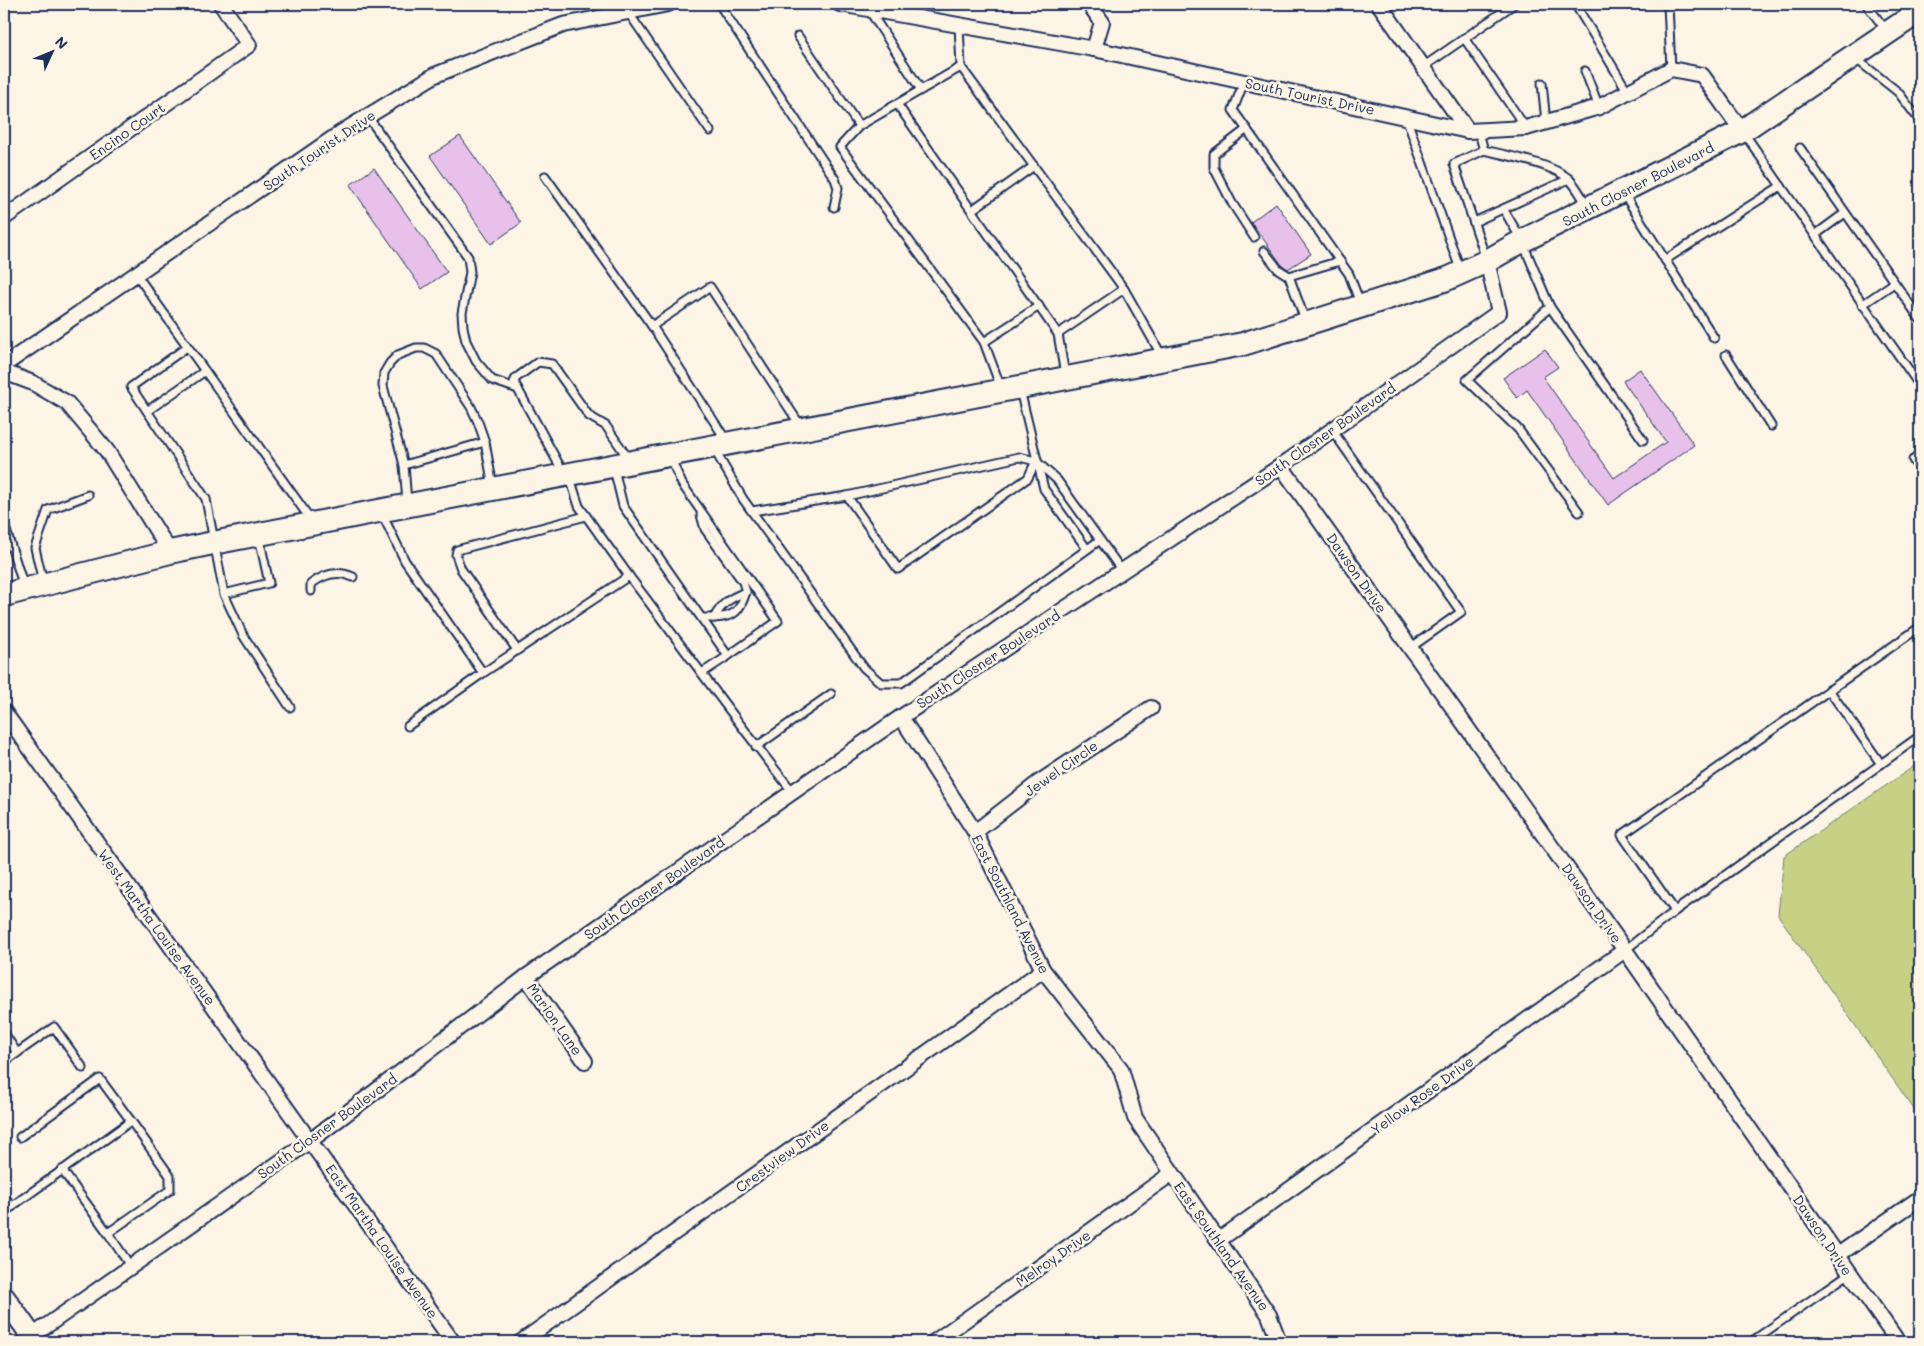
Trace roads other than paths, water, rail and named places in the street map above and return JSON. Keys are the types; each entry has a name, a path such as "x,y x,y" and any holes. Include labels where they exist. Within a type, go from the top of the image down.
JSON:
{"main road":[{"name":"South Closner Boulevard","path":"1487,261 1522,241 1742,131 1920,10"},
{"path":"24,590 170,552 213,543 1244,344 1447,279 1487,261"},
{"path":"4,1297 29,1340"}],"street":[{"name":"Encino Court","path":"4,218 250,45 220,4"},
{"name":"South Tourist Drive","path":"4,365 368,116 434,75 563,25 619,10 668,4"},
{"name":"South Tourist Drive","path":"840,4 1094,49 1473,130 1526,128 1599,107 1671,69"},
{"path":"1089,4 1102,22 1094,49"},
{"path":"1379,4 1423,67 1473,130"},
{"path":"1671,69 1702,75 1742,131"},
{"name":"South Closner Boulevard","path":"29,1340 310,1141 526,978 901,717 1281,466 1499,312 1487,261"},
{"path":"4,372 33,383 67,402 108,451 170,552"},
{"name":"Dawson Drive","path":"1281,466 1625,950 1898,1342"},
{"name":"Jewel Circle","path":"975,832 1038,782 1151,708"},
{"name":"West Martha Louise Avenue","path":"4,712 310,1141"},
{"name":"East Southland Avenue","path":"901,717 975,832 1043,970 1121,1068 1135,1118 1172,1174 1220,1240 1269,1315 1279,1342"},
{"name":"Yellow Rose Drive","path":"1220,1240 1625,950"},
{"name":"Crestview Drive","path":"521,1342 1043,970"},
{"name":"Marion Lane","path":"526,978 585,1061"},
{"name":"East Martha Louise Avenue","path":"310,1141 454,1342"},
{"name":"Melroy Drive","path":"934,1342 1172,1174"},
{"path":"1838,1255 1920,1198"}],"lane":[{"path":"719,4 835,179 838,188 834,207"},
{"path":"1423,67 1514,4"},
{"path":"1575,4 1628,92"},
{"path":"1668,4 1671,69"},
{"path":"1866,4 1887,33"},
{"path":"868,9 921,90"},
{"path":"619,10 710,131"},
{"path":"959,25 961,67 1124,289 1164,359"},
{"path":"798,36 859,126"},
{"path":"1464,38 1526,128"},
{"path":"1853,56 1898,92 1920,121"},
{"path":"961,67 859,126 840,147 984,342 1011,389 1044,489 1087,549"},
{"path":"1585,71 1599,107"},
{"path":"1244,82 1233,110 1349,274 1361,306"},
{"path":"1542,83 1546,122"},
{"path":"897,104 1058,334 1065,379"},
{"path":"368,116 468,257 470,272 462,313 463,327 466,341 476,361 492,380 518,389"},
{"path":"1406,117 1461,272"},
{"path":"1247,129 1214,154 1214,168 1232,203 1254,237"},
{"path":"1473,130 1484,150"},
{"path":"1742,131 1920,386"},
{"path":"1800,148 1920,319"},
{"path":"1487,261 1454,164 1484,150 1520,158 1554,170 1569,179 1590,208"},
{"path":"972,210 1034,166"},
{"path":"545,176 652,326 721,445 752,511 864,668 881,683 901,683 1100,540"},
{"path":"1474,222 1569,179"},
{"path":"1665,260 1780,186"},
{"path":"1622,192 1714,338"},
{"path":"1504,210 1522,241 1550,307 1643,440"},
{"path":"1814,235 1845,213"},
{"path":"1264,251 1278,269 1289,276 1306,324"},
{"path":"1289,276 1340,261"},
{"path":"136,274 314,524"},
{"path":"1862,305 1894,284"},
{"path":"652,326 710,288 802,430"},
{"path":"1058,334 1124,289"},
{"path":"984,342 1039,306"},
{"path":"1550,307 1467,380 1518,428 1579,512"},
{"path":"187,347 131,387 206,499 224,594 243,635 290,707"},
{"path":"407,506 404,465 383,386 384,373 390,363 398,355 416,348 424,348 436,354 471,407 485,442 493,490"},
{"path":"1726,355 1771,426"},
{"path":"728,656 623,506 622,465 606,426 589,416 552,364 538,362 516,378 514,382 567,475 579,506 756,747 793,792"},
{"path":"147,411 205,372"},
{"path":"1332,430 1461,612 1410,648"},
{"path":"404,465 485,442"},
{"path":"669,455 682,484 778,621 702,673"},
{"path":"1920,455 1913,460 1920,470"},
{"path":"752,511 847,496 1019,457 1036,461 1057,480 1122,571"},
{"path":"847,496 898,570 1028,478 1036,461"},
{"path":"24,590 35,548 48,510 88,495"},
{"path":"698,508 705,530 743,582 746,592 741,607 728,617 702,618"},
{"path":"381,511 405,562 483,673"},
{"path":"517,650 461,569 456,556 457,550 586,516"},
{"path":"4,529 24,590"},
{"path":"224,594 269,583 258,535"},
{"path":"311,591 311,584 320,578 343,572 353,577"},
{"path":"408,726 483,673 629,576"},
{"path":"714,618 721,606 731,598 746,592"},
{"path":"1676,911 1622,835 1920,627"},
{"path":"1829,690 1881,764"},
{"path":"756,747 831,694"},
{"path":"1625,950 1676,911 1920,736"},
{"path":"4,1062 54,1027 84,1068"},
{"path":"4,1033 17,1052"},
{"path":"20,1136 100,1079 170,1176 170,1190 108,1233"},
{"path":"4,1212 131,1121"},
{"path":"62,1170 131,1267"},
{"path":"4,1196 12,1206"},
{"path":"1751,1342 1850,1273"}]}
